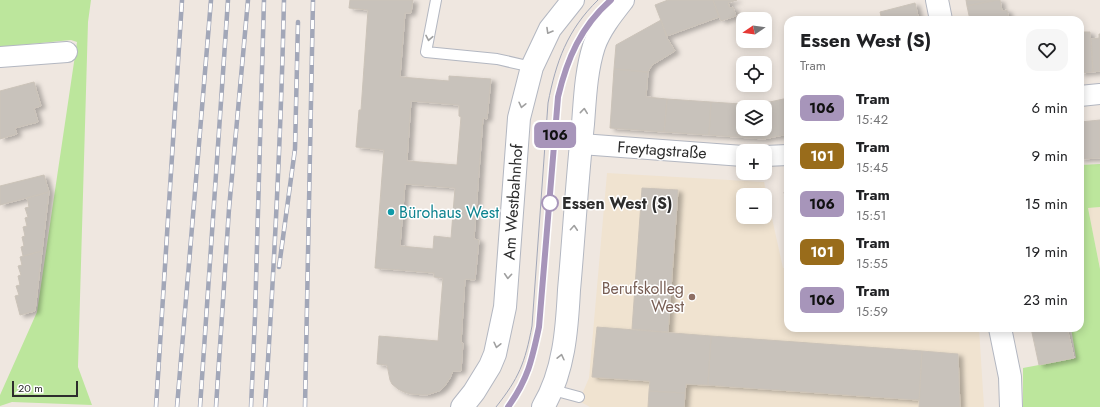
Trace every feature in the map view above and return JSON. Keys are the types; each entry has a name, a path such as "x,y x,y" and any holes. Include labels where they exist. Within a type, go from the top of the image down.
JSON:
{"main road":[{"name":"Am Westbahnhof","path":"462,407 474,392 490,366 495,354 505,307 519,118 532,67 550,29 573,0"},
{"path":"548,398 563,348 568,316 580,144 588,76 594,46 606,23 622,0"},
{"path":"937,0 940,16"},
{"path":"1001,332 1010,377 1011,407"}],"street":[{"path":"0,57 67,52"},
{"path":"1084,96 1100,94"},
{"name":"Freytagstraße","path":"580,144 736,155"},
{"path":"772,156 784,155"}],"lane":[{"path":"436,0 426,52 497,59 532,67"},
{"path":"548,398 579,397"}],"shaded area":[{"name":"Berufskolleg West","path":"607,173 764,182 765,188 736,188 736,224 772,224 772,218 784,268 784,332 979,332 984,407 590,407 579,401 589,378"},
{"path":"1100,207 1100,269 1088,208"}],"green space":[{"path":"0,0 91,0 88,22 78,367 92,405 12,402 0,406 0,395 37,312 77,42 71,40 0,47"},
{"path":"1100,164 1100,207 1088,208 1100,269 1100,407 1023,407 1023,368 1076,358 1072,332 1084,332 1084,165"}],"building":[{"name":"Bürohaus West","path":"350,0 413,0 411,13 405,13 400,77 449,81 449,76 491,79 487,119 483,118 474,239 479,240 475,280 465,279 461,343 463,343 461,371 453,371 444,387 439,391 427,395 411,394 398,389 390,380 387,365 377,364 379,336 438,341 443,278 434,277 434,273 375,268 384,150 356,147 359,110 361,110 368,10 349,8","holes":["411,101 459,105 459,116 461,117 457,165 407,161","405,184 455,188 451,238 434,236 433,249 400,246"]},
{"path":"668,0 713,0 719,17 667,36 655,5"},
{"path":"713,0 737,0 728,3 730,8 733,7 736,16 721,21"},
{"path":"966,0 996,0 967,6"},
{"path":"1000,0 1002,11 1007,10 1008,16 969,16 967,6"},
{"path":"915,3 918,16 881,16 880,12"},
{"path":"661,20 666,36 675,51 652,65 648,72 614,69 616,45"},
{"path":"1084,32 1090,32 1093,72 1084,73"},
{"path":"1099,34 1100,71 1093,72 1091,39 1099,38"},
{"path":"614,69 648,72 646,97 667,99 664,132 610,128"},
{"path":"34,82 41,106 34,108 38,122 15,128 17,134 0,139 0,91"},
{"path":"667,99 711,102 709,135 664,132"},
{"path":"784,99 784,135 764,139 763,136 772,136 772,102"},
{"path":"711,102 736,104 736,136 763,136 764,139 709,135"},
{"path":"1100,120 1100,158 1084,159 1084,122"},
{"path":"44,175 49,192 0,205 0,186"},
{"path":"642,188 678,190 668,332 632,329"},
{"path":"49,192 42,251 23,256 21,247 24,246 22,237 25,236 23,227 27,226 25,218 28,217 25,208 29,207 27,198"},
{"path":"42,251 35,311 20,315 15,296 19,295 16,286 20,285 18,276 21,275 18,266 22,265 20,257"},
{"path":"597,327 711,336 708,385 686,384 685,393 649,391 650,381 592,377"},
{"path":"1032,332 1068,332 1074,358 1039,365"},
{"path":"711,336 922,351 919,400 708,385"},
{"path":"922,351 958,354 960,407 919,407"},
{"path":"649,391 685,393 684,407 648,407"}],"tram line":[{"path":"496,407 520,370 527,350 532,326 548,103 551,88 564,47 578,23 598,0"},
{"path":"508,407 525,378 539,327 559,97 562,83 571,56 583,32 600,10 611,0"},
{"name":"106","path":"508,407 521,388 528,372 539,327 558,97 564,72 579,38 588,24 611,0"}],"railway":[{"path":"156,407 182,0"},
{"path":"177,407 211,0"},
{"path":"200,407 228,0"},
{"path":"216,407 229,209 248,0"},
{"path":"251,407 264,0"},
{"path":"265,407 277,204 284,0"},
{"path":"305,407 313,0"},
{"path":"279,267 295,149 298,22"}],"place":[{"name":"Essen West (S)","path":"550,203"},
{"name":"Bürohaus West","path":"391,212"},
{"name":"Berufskolleg West","path":"692,297"}]}
